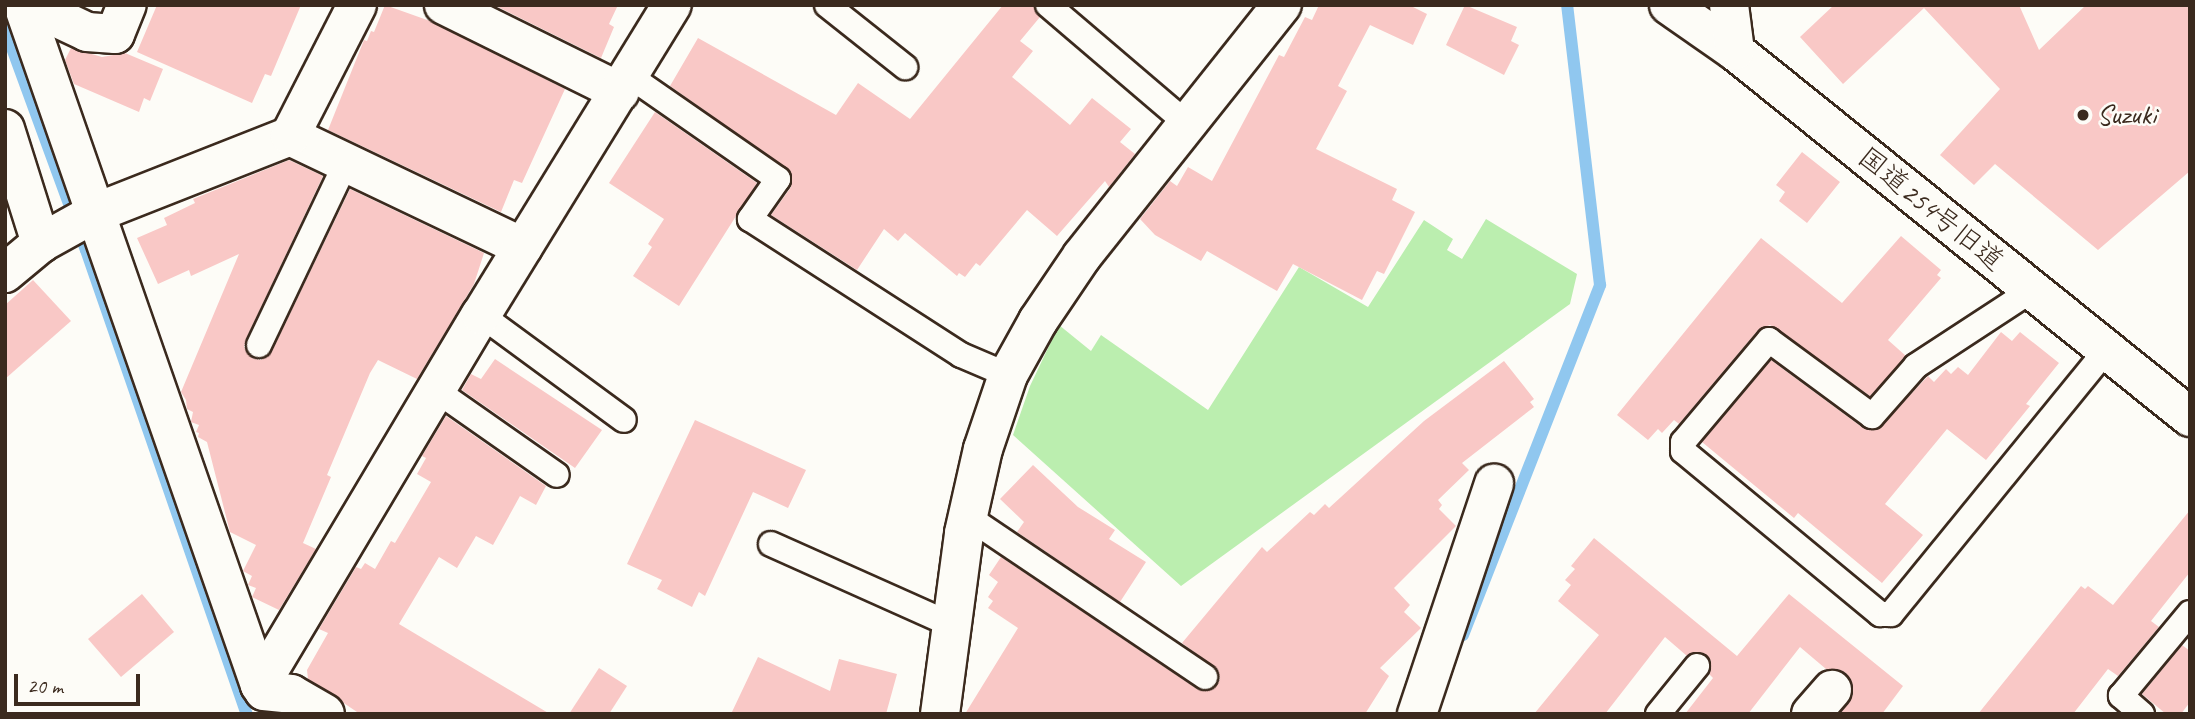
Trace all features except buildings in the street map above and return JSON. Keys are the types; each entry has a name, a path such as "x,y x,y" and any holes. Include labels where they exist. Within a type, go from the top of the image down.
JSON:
{"street":[{"path":"23,5 72,226 265,697"},
{"path":"30,5 87,32 115,34 127,5"},
{"path":"5,273 72,226 290,136 357,5"},
{"path":"444,5 625,85"},
{"path":"265,697 481,315 673,5"},
{"path":"940,714 968,517 983,449 1008,375 1038,321 1082,257 1282,5"},
{"name":"国道254号旧道","path":"1669,5 1735,51 2190,417"},
{"path":"1704,5 1735,51"},
{"path":"1729,5 1735,51"},
{"path":"5,129 72,226"},
{"path":"290,136 523,247"},
{"path":"1418,714 1494,484"},
{"path":"265,697 291,694 325,714"}],"lane":[{"path":"827,5 905,67"},
{"path":"1048,5 1186,123"},
{"path":"625,85 778,179 750,219 961,355 1008,375"},
{"path":"259,345 346,163"},
{"path":"2032,290 1916,366 1872,416 1769,340 1682,442 1683,451 1880,614 1891,614 2106,350"},
{"path":"481,315 624,420"},
{"path":"437,391 557,475"},
{"path":"968,517 1205,677"},
{"path":"771,544 952,625"},
{"path":"2141,714 2121,696 2190,613"},
{"path":"1658,714 1697,666"}],"green space":[{"path":"1486,219 1577,274 1570,304 1181,586 1013,435 1030,386 1059,325 1091,351 1101,335 1208,410 1299,267 1368,307 1424,220 1453,239 1447,250 1462,259"}],"waterway":[{"path":"1463,635 1600,285 1567,5"},
{"path":"5,29 86,250 247,714"}],"place":[{"name":"Suzuki","path":"2083,115"}]}
